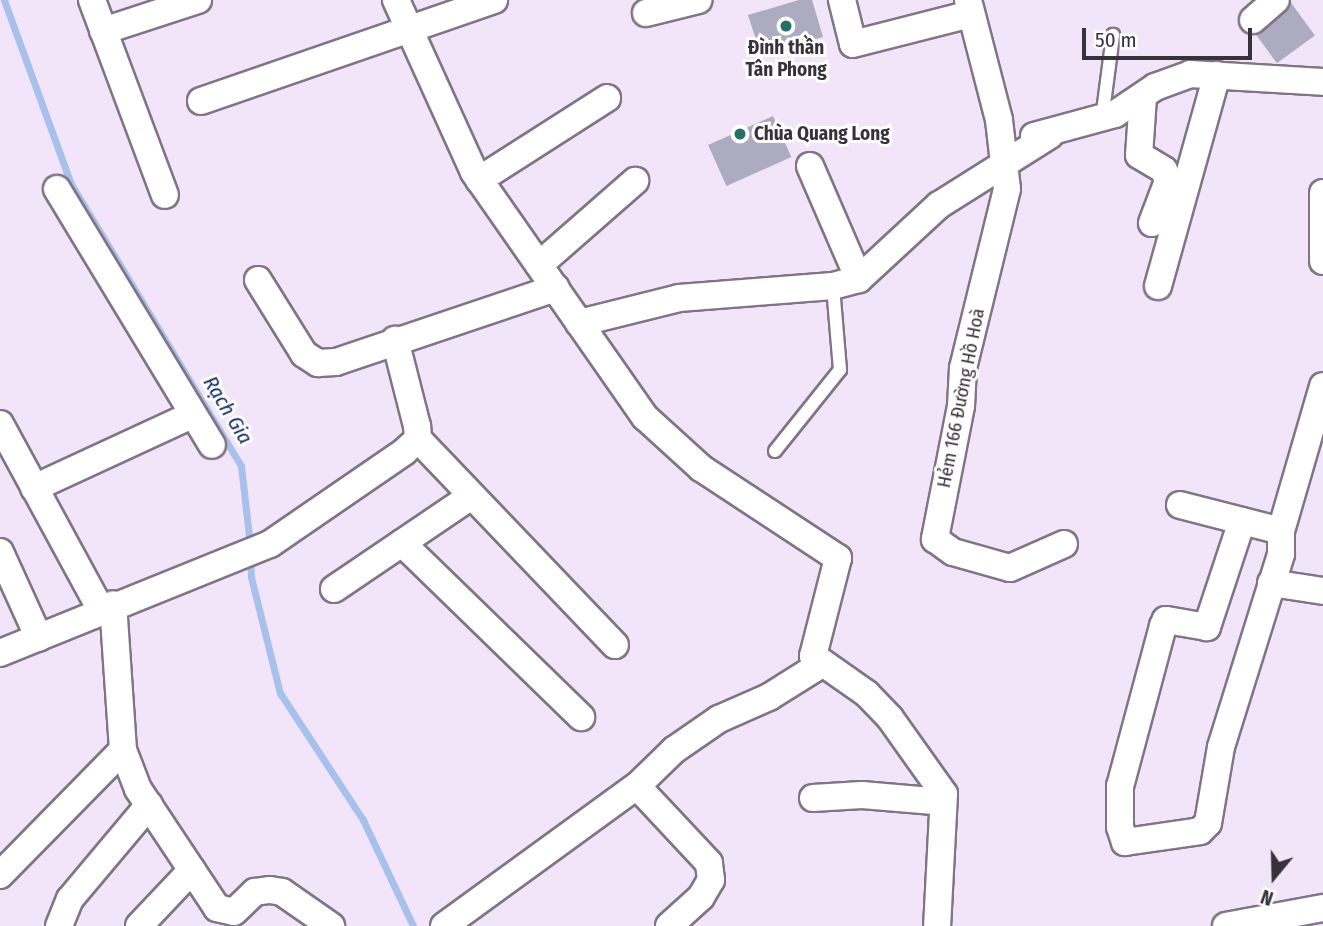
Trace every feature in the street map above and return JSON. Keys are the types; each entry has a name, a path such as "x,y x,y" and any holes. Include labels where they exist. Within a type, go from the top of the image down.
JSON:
{"street":[{"path":"92,0 165,195"},
{"path":"103,31 198,0"},
{"path":"396,0 480,180 627,394 680,451 838,558 812,646 820,665 850,682 890,718 939,784 943,802 937,926"},
{"path":"201,101 494,0"},
{"path":"646,13 698,0"},
{"path":"842,0 853,44 970,7"},
{"path":"1253,20 1276,0"},
{"name":"Hẻm 166 Đường Hồ Hoà","path":"970,7 999,120 1007,197 963,368 961,405 935,539 953,552 1010,568 1063,544"},
{"path":"579,323 680,298 833,286 859,279 939,205 1050,135 1101,119 1190,74 1323,82"},
{"path":"1158,286 1217,75"},
{"path":"480,180 607,97"},
{"path":"1143,97 1139,155 1164,170 1168,181 1152,223"},
{"path":"999,120 1016,132 1050,135"},
{"path":"810,166 859,279"},
{"path":"539,265 635,181"},
{"path":"57,189 212,445"},
{"path":"1323,193 1323,261"},
{"path":"258,280 304,354 318,363 336,362 556,288"},
{"path":"395,340 418,439 615,645"},
{"path":"1242,521 1207,627 1166,620 1163,626 1120,786 1120,827 1125,842 1200,831 1208,823 1221,747 1281,554 1281,531 1323,386"},
{"path":"34,488 192,415"},
{"path":"0,424 34,488 107,607 123,750 149,805 217,908 228,919 255,892 270,890 282,892 331,926"},
{"path":"0,653 107,607 270,544 418,439"},
{"path":"334,589 470,496"},
{"path":"1180,505 1281,531"},
{"path":"402,543 581,717"},
{"path":"0,552 39,638"},
{"path":"1271,583 1323,591"},
{"path":"444,926 637,786 674,750 719,719 769,697 820,665"},
{"path":"0,875 123,750"},
{"path":"637,786 709,863 711,880 701,897 669,926"},
{"path":"813,798 862,796 943,802"},
{"path":"59,926 70,899 149,805"},
{"path":"139,926 192,870"},
{"path":"1226,926 1323,908"}],"lane":[{"path":"1101,119 1113,35"},
{"path":"775,451 840,370 833,286"}],"building":[{"name":"Đình thần Tân Phong","path":"799,0 812,0 823,37 761,55 748,15"},
{"path":"1289,0 1315,36 1277,63 1251,28"},
{"path":"773,116 791,157 726,186 708,145"}],"waterway":[{"name":"Rạch Gia","path":"4,0 71,184 241,466 250,545"},
{"name":"Rạch Gia","path":"250,557 251,577 280,693 363,820 413,926"}],"place":[{"name":"Đình thần Tân Phong","path":"786,26"},
{"name":"Chùa Quang Long","path":"740,134"}]}
